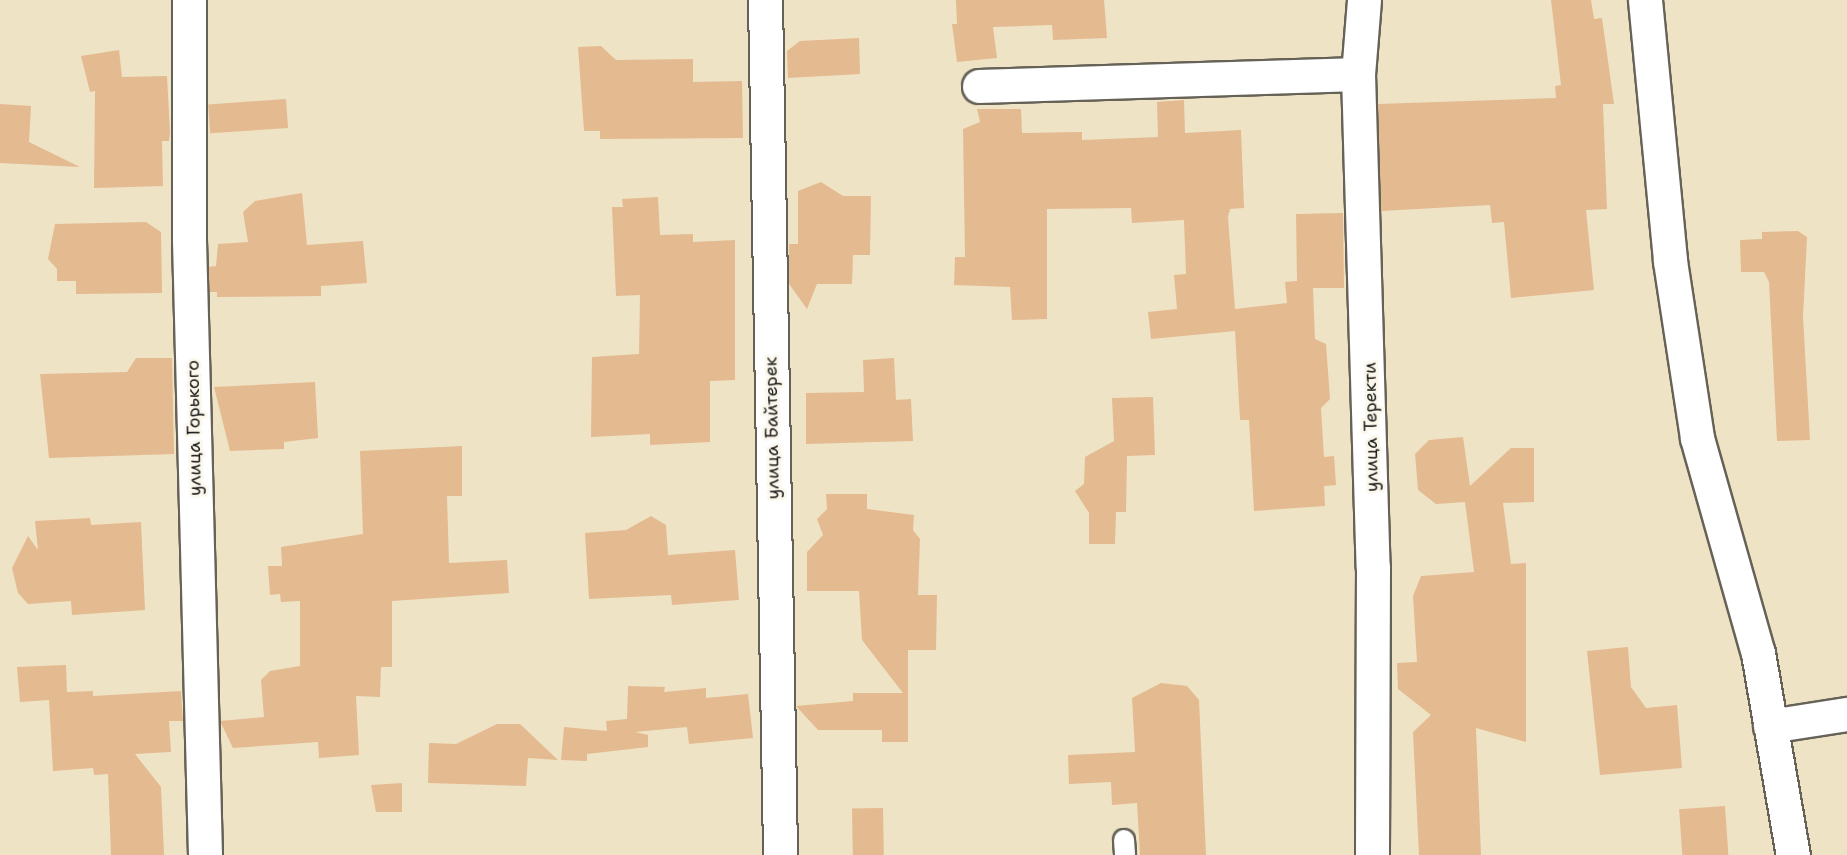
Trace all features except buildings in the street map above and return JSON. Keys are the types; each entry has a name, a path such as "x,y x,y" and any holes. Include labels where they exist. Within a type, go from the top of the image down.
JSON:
{"street":[{"name":"улица Горького","path":"189,0 189,240 205,855"},
{"name":"улица Байтерек","path":"765,0 780,855"},
{"name":"улица Теректи","path":"1364,0 1358,74 1373,567 1372,855"},
{"path":"1645,0 1670,261 1697,438 1758,653 1793,855"},
{"path":"979,86 1358,74"},
{"path":"1770,726 1847,714"}]}
